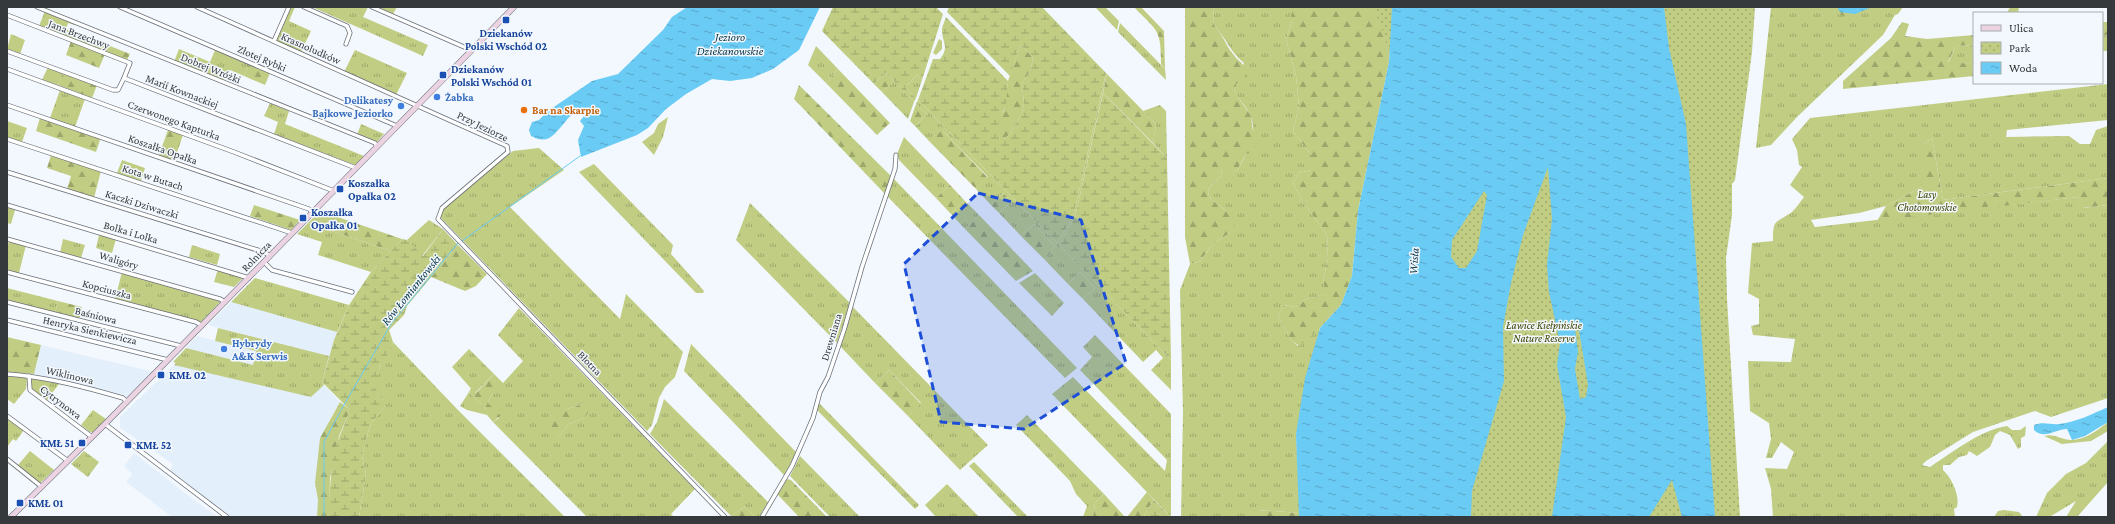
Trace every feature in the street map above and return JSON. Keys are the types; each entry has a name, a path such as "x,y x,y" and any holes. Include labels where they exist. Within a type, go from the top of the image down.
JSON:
{"street":[{"name":"Dobrej Wróżki","path":"37,7 375,143 377,146"},
{"name":"Złotej Rybki","path":"120,7 397,126"},
{"name":"Krasnoludków","path":"196,7 417,105"},
{"path":"274,41 289,7"},
{"path":"304,7 347,26 350,33 346,44"},
{"path":"372,7 471,50"},
{"name":"Rolnicza","path":"11,517 42,488 127,402 514,7"},
{"name":"Jana Brzechwy","path":"7,15 130,63 124,78"},
{"path":"7,51 114,90 118,90 124,78"},
{"name":"Czerwonego Kapturka","path":"7,69 234,152 334,191"},
{"name":"Marii Kownackiej","path":"124,78 356,168"},
{"name":"Koszałka Opałka","path":"7,105 309,209 312,213"},
{"name":"Przy Jeziorze","path":"417,105 508,146 509,149 508,152 442,208 438,215 440,222"},
{"name":"Kota w Butach","path":"7,139 292,233"},
{"name":"Drewniana","path":"762,517 792,466 813,418 820,392 828,377 844,330 862,267 895,169 896,155"},
{"name":"Kaczki Dziwaczki","path":"7,172 249,247 270,256"},
{"name":"Bolka i Lolka","path":"7,205 242,274 249,278"},
{"name":"Błotna","path":"440,222 725,517"},
{"name":"Waligóry","path":"7,239 220,299 225,302"},
{"path":"264,262 272,270 352,292"},
{"name":"Kopciuszka","path":"7,272 196,322 201,325"},
{"name":"Baśniowa","path":"7,302 181,346"},
{"name":"Henryka Sienkiewicza","path":"7,320 168,360"},
{"name":"Wiklinowa","path":"7,374 29,376 92,389 123,398 127,402"},
{"name":"Cytrynowa","path":"29,376 30,390 92,437"},
{"path":"7,416 68,461"},
{"path":"105,424 227,517"},
{"path":"7,459 42,488"}],"highlighted area":[{"path":"978,193 1081,220 1126,363 1024,429 941,422 904,264"}],"shaded area":[{"path":"231,302 337,332 329,356 208,325"},
{"path":"197,336 256,351 253,365 186,348"},
{"path":"41,345 154,372 128,396 34,374"},
{"path":"174,365 311,396 324,385 340,402 329,420 315,483 318,500 317,517 231,517 170,470 173,464 120,428 120,417"},
{"path":"134,453 218,517 172,517 126,482 132,474 124,466"}],"green space":[{"path":"291,7 295,7 289,21 311,31 301,52 278,42 277,39"},
{"path":"312,7 368,7 363,17 428,45 423,56"},
{"path":"378,7 397,7 393,14"},
{"path":"833,7 936,7 943,14 922,80 917,75 905,87 916,98 914,102 886,73 874,84 822,31"},
{"path":"949,7 1042,7 1106,73 1073,217 1057,243 918,100 933,59 940,59 945,51 942,27 946,17 1008,81 1006,104 998,128 1000,139 1004,139 1010,134 1022,113 1024,103 1022,84 1031,69 1033,57 1020,45 1010,76 947,12"},
{"path":"1095,7 1105,7 1119,21 1117,30"},
{"path":"1134,7 1141,7 1164,31 1165,69 1161,64 1159,37 1153,27"},
{"path":"1185,7 1213,7 1214,25 1220,32 1230,50 1242,63 1244,68 1247,77 1237,83 1234,91 1251,116 1253,132 1259,140 1253,152 1246,154 1237,171 1222,169 1221,176 1208,189 1209,197 1228,213 1235,225 1230,233 1214,243 1200,261 1190,264 1185,237"},
{"path":"1213,7 1292,7 1292,21 1286,39 1296,76 1299,106 1293,131 1311,155 1311,170 1299,173 1293,183 1303,202 1327,235 1328,258 1323,281 1328,294 1306,299 1296,307 1284,305 1278,315 1291,340 1298,346 1320,328 1296,434 1300,513 1259,510 1255,517 1181,517 1183,413 1180,290 1190,264 1200,261 1214,243 1230,233 1228,213 1209,197 1208,189 1221,176 1222,168 1237,171 1250,144 1253,129 1250,115 1234,91 1244,63 1235,54 1214,25"},
{"path":"1292,7 1392,7 1389,62 1358,211 1352,276 1341,305 1320,328 1299,346 1291,340 1278,315 1284,305 1296,307 1306,299 1327,294 1323,281 1328,258 1327,235 1303,202 1293,183 1299,173 1311,170 1311,155 1293,131 1299,106 1296,76 1286,39 1292,21"},
{"name":"Ławice Kiełpińskie Nature Reserve","path":"1374,7 1755,7 1752,52 1735,180 1732,184 1732,215 1726,258 1727,299 1740,517 1313,517 1393,63"},
{"path":"1771,7 1903,7 1898,14 1895,15 1883,35 1797,117 1771,145 1756,148"},
{"path":"1838,7 1853,13 1853,15 1843,16 1839,14 1834,11"},
{"path":"2010,7 2019,7 2018,12 2008,12"},
{"path":"45,11 76,23 75,25 68,23 66,29 110,46 107,52 39,26"},
{"path":"1902,22 1909,24 1905,36 1927,39 1973,35 1973,45 1956,46 1948,62 1973,64 1973,76 1843,89 1843,81 1891,38"},
{"path":"2103,22 2108,22 2108,35 2103,36"},
{"path":"1120,23 1165,69 1166,80 1118,32"},
{"path":"11,34 25,40 20,54 7,50"},
{"path":"2108,35 2108,51 2103,51 2103,36"},
{"path":"939,39 942,41 942,49 936,55 933,53"},
{"path":"71,41 105,54 99,68 66,55"},
{"path":"1020,45 1033,57 1031,69 1022,84 1024,103 1022,113 1010,134 1004,139 1000,139 997,131 999,119 1004,111 1008,81"},
{"path":"1973,45 1973,64 1948,63 1956,46"},
{"path":"110,46 130,54 127,60 107,52"},
{"path":"816,46 838,69 826,83 808,65"},
{"path":"179,49 210,62 215,50 249,64 244,76 230,70 224,82 174,62"},
{"path":"355,50 407,73 396,95 344,72"},
{"path":"249,64 270,73 265,85 244,76"},
{"path":"48,67 63,72 58,85 42,80"},
{"path":"838,69 890,123 877,135 826,83"},
{"path":"63,72 97,85 92,98 58,85"},
{"path":"886,73 894,81 882,92 874,84"},
{"path":"1106,73 1075,217 1059,245 1171,360 1171,390 1151,370 1163,358 1156,350 1143,362 1083,299 1095,288 1080,272 1068,284 1045,260 1055,246 1034,224 1021,236 999,213 1011,201 1003,193 991,205 976,189 988,177 943,131 930,142 915,126 927,114 916,104 918,100 1057,243 1073,217"},
{"path":"1107,74 1156,124 1153,143 1103,93"},
{"path":"917,75 922,80 916,98 905,87"},
{"path":"894,81 914,102 908,119 882,92"},
{"path":"2108,84 2108,120 2007,130 2006,137 2069,136 2080,144 2090,144 2096,130 2108,126 2108,178 1943,200 1932,138 1922,145 1922,187 1886,206 1859,213 1811,220 1815,227 2078,197 2083,208 2108,205 2108,398 2051,417 2035,411 1973,432 1926,461 1922,465 1930,467 1967,442 1997,428 2007,426 2012,430 2020,430 2026,426 2025,436 2021,438 2021,447 2018,449 2010,435 2000,431 1995,435 1990,447 1977,456 1969,451 1967,455 1959,457 1950,465 1943,465 1943,470 1952,482 1956,493 1958,503 1957,507 1954,509 1955,517 1773,517 1771,489 1765,468 1787,469 1794,452 1781,442 1772,458 1766,458 1771,439 1769,423 1750,411 1748,361 1791,362 1795,339 1753,335 1751,326 1759,324 1759,299 1748,293 1752,243 1773,241 1776,222 1792,212 1804,197 1790,185 1802,167 1799,165 1797,150 1792,139 1810,118"},
{"path":"799,85 891,176 885,194 794,99"},
{"path":"60,90 85,99 75,127 50,118"},
{"path":"1103,93 1167,158 1171,360 1059,245 1075,217"},
{"path":"270,103 289,111 285,124 364,156 355,165 274,134 278,122 264,116"},
{"path":"916,104 927,114 915,126 910,121"},
{"path":"1160,105 1166,111 1167,158 1153,143 1156,124 1143,111"},
{"path":"668,117 663,137 654,155 642,142 654,133 658,124"},
{"path":"40,118 99,138 100,140 96,152 36,131"},
{"path":"7,121 27,128 22,142 7,137"},
{"path":"361,124 384,134 376,143 357,135"},
{"path":"168,130 183,135 174,161 159,155"},
{"path":"942,130 988,178 976,189 930,142"},
{"path":"904,137 950,185 936,198 899,160 897,154"},
{"name":"Lasy Chotomowskie","path":"1932,138 1943,200 2108,178 2108,205 2082,208 2078,197 1877,221 1886,206 1922,187 1922,145"},
{"path":"539,148 564,170 510,207 620,319 626,294 683,352 675,377 665,387 659,398 652,425 647,431 441,218 442,211 450,202 513,151"},
{"path":"51,155 101,171 94,198 67,189 71,176 47,168"},
{"path":"122,160 145,168 141,181 117,173"},
{"path":"594,164 673,245 671,254 704,291 703,293 696,293 579,172"},
{"path":"894,179 1077,368 1065,378 887,196"},
{"path":"950,185 964,200 951,214 936,198"},
{"path":"1003,193 1011,201 999,213 991,205"},
{"path":"964,200 979,215 965,229 951,214"},
{"path":"750,203 850,303 837,343 736,240"},
{"path":"254,205 300,220 291,230 250,216"},
{"path":"7,207 15,210 11,224 7,223"},
{"path":"320,211 402,239 391,251 308,223"},
{"path":"979,215 1033,271 1016,281 965,229"},
{"path":"429,220 443,229 422,256 407,240"},
{"path":"308,223 391,251 371,272 318,255 322,242 297,234"},
{"path":"1034,224 1055,246 1045,260 1021,236"},
{"path":"443,229 458,245 407,306 404,315 389,330 393,342 391,350 380,366 378,377 373,386 385,400 385,406 370,425 362,456 366,474 359,517 329,517 333,453 349,413 348,408 322,382 334,340 349,305 371,272 402,239 407,240 423,256"},
{"path":"99,235 116,239 112,253 96,248"},
{"path":"63,239 85,245 81,258 60,253"},
{"path":"9,241 26,245 19,273 7,270 7,249"},
{"path":"192,245 220,254 217,265 189,257"},
{"path":"458,245 487,274 476,286 465,291 431,277"},
{"path":"218,269 244,277 234,287 214,282"},
{"path":"122,272 221,301 201,322 115,299"},
{"path":"1080,272 1095,288 1083,299 1068,284"},
{"path":"1035,273 1064,303 1052,316 1019,283"},
{"path":"255,278 349,305 337,332 231,302"},
{"path":"7,288 58,301 55,313 7,301"},
{"path":"58,301 82,307 79,319 55,313"},
{"path":"852,306 988,445 960,470 908,416 921,403 889,370 875,383 839,345"},
{"path":"519,308 695,489 671,514 674,517 587,517 493,422 499,418 488,403 490,397 504,385 503,383 523,361 498,335","holes":["583,404 584,418 569,424 557,439 567,409"]},
{"path":"218,328 329,356 322,382 324,385 311,397 174,365 176,363 173,362 186,348 253,365 256,351 215,341"},
{"path":"1095,335 1171,414 1171,517 1052,394 1073,377 1165,471 1167,460 1080,370 1092,357 1083,347"},
{"path":"7,337 41,345 34,374 7,372"},
{"path":"393,342 457,409 565,517 359,517 366,474 362,456 370,425 385,406 385,400 372,386 381,364"},
{"path":"691,344 797,453 784,475 684,371"},
{"path":"469,349 494,374 475,393 452,367"},
{"path":"889,370 921,404 908,416 875,383"},
{"path":"494,374 505,385 492,394 488,403 500,416 493,422 487,415 487,410 469,392 471,388 476,393"},
{"path":"7,376 24,377 27,379 26,389 14,404 7,399"},
{"path":"32,378 59,384 47,400 30,388"},
{"path":"469,392 487,410 487,415 467,410 460,406"},
{"path":"664,399 768,502 759,517 756,517 744,507 731,516 650,434 657,422"},
{"path":"340,402 348,408 349,413 339,436 330,478 329,517 317,517 318,500 315,483 320,438"},
{"path":"819,403 919,505 915,509 817,410"},
{"path":"583,404 587,406 588,413 584,418 569,424 557,439 546,429 567,409"},
{"path":"93,410 106,419 93,432 90,432 81,425"},
{"path":"1027,415 1104,494 1095,503 1093,517 1083,517 1087,506 1076,494 1070,481 1016,425"},
{"path":"7,418 24,430 16,441 13,439 7,447"},
{"path":"2108,422 2108,431 2091,441 2062,444 2044,436 2051,435 2068,440 2076,440 2091,434"},
{"path":"2108,441 2108,482 2077,517 2066,517 2076,501 2051,516 2036,517 2047,493 2066,474 2086,463"},
{"path":"30,451 54,470 40,483 18,465"},
{"path":"84,451 99,462 88,477 71,464"},
{"path":"800,456 860,517 830,517 790,476"},
{"path":"974,462 1028,517 1018,517 969,466"},
{"path":"787,479 791,480 827,517 799,517 777,494"},
{"path":"947,484 979,517 936,517 925,505"},
{"path":"1147,492 1154,500 1143,517 1127,517"},
{"path":"1104,494 1125,517 1093,517 1095,503"},
{"path":"1154,500 1171,517 1143,517"},
{"path":"744,507 756,517 731,516"},
{"path":"1258,510 1300,513 1299,517 1255,517"},
{"path":"2004,510 2019,512 2023,517 1994,517 1998,511"}],"water":[{"name":"Jezioro Dziekanowskie","path":"687,7 820,7 799,50 773,69 752,78 730,81 712,79 686,94 666,109 648,128 637,135 581,157 578,140 584,126 580,121 584,116 582,107 569,117 551,137 543,140 531,136 529,130 532,122 539,120 548,111 592,81 618,74 663,30 672,17"},
{"name":"Ławice Kiełpińskie Nature Reserve","path":"1392,7 1664,7 1669,48 1686,124 1715,517 1682,517 1672,480 1649,517 1552,517 1566,417 1557,365 1560,343 1549,292 1547,265 1552,219 1548,167 1523,235 1511,283 1503,327 1504,381 1472,491 1471,517 1299,517 1296,434 1305,378 1320,328 1341,305 1352,276 1358,211 1389,62","holes":["1484,191 1487,195 1477,251 1466,268 1459,268 1451,257 1452,240","1578,324 1588,385 1586,397 1580,399 1575,369 1578,352 1575,328"]},
{"path":"1837,7 1872,7 1855,14 1840,12"},
{"path":"2108,407 2108,422 2085,436 2072,440 2067,429 2046,434 2038,433 2034,430 2034,425 2037,424 2059,424 2072,421"}],"waterway":[{"name":"Rów Łomiankowski","path":"462,241 580,156"},
{"name":"Rów Łomiankowski","path":"341,410 391,324 458,243"},
{"name":"Rów Łomiankowski","path":"324,517 324,442 340,412"}],"place":[{"name":"Dziekanów Polski Wschód 02","path":"506,20"},
{"name":"Dziekanów Polski Wschód 01","path":"443,75"},
{"name":"Żabka","path":"437,97"},
{"name":"Delikatesy Bajkowe Jeziorko","path":"401,106"},
{"name":"Bar na Skarpie","path":"524,110"},
{"name":"Koszałka Opałka 02","path":"340,189"},
{"name":"Koszałka Opałka 01","path":"303,218"},
{"name":"Hybrydy A&K Serwis","path":"224,349"},
{"name":"KMŁ 02","path":"161,375"},
{"name":"KMŁ 51","path":"82,443"},
{"name":"KMŁ 52","path":"128,445"},
{"name":"KMŁ 01","path":"20,503"}],"water label":[{"name":"Wisła","path":"1414,261"}]}
